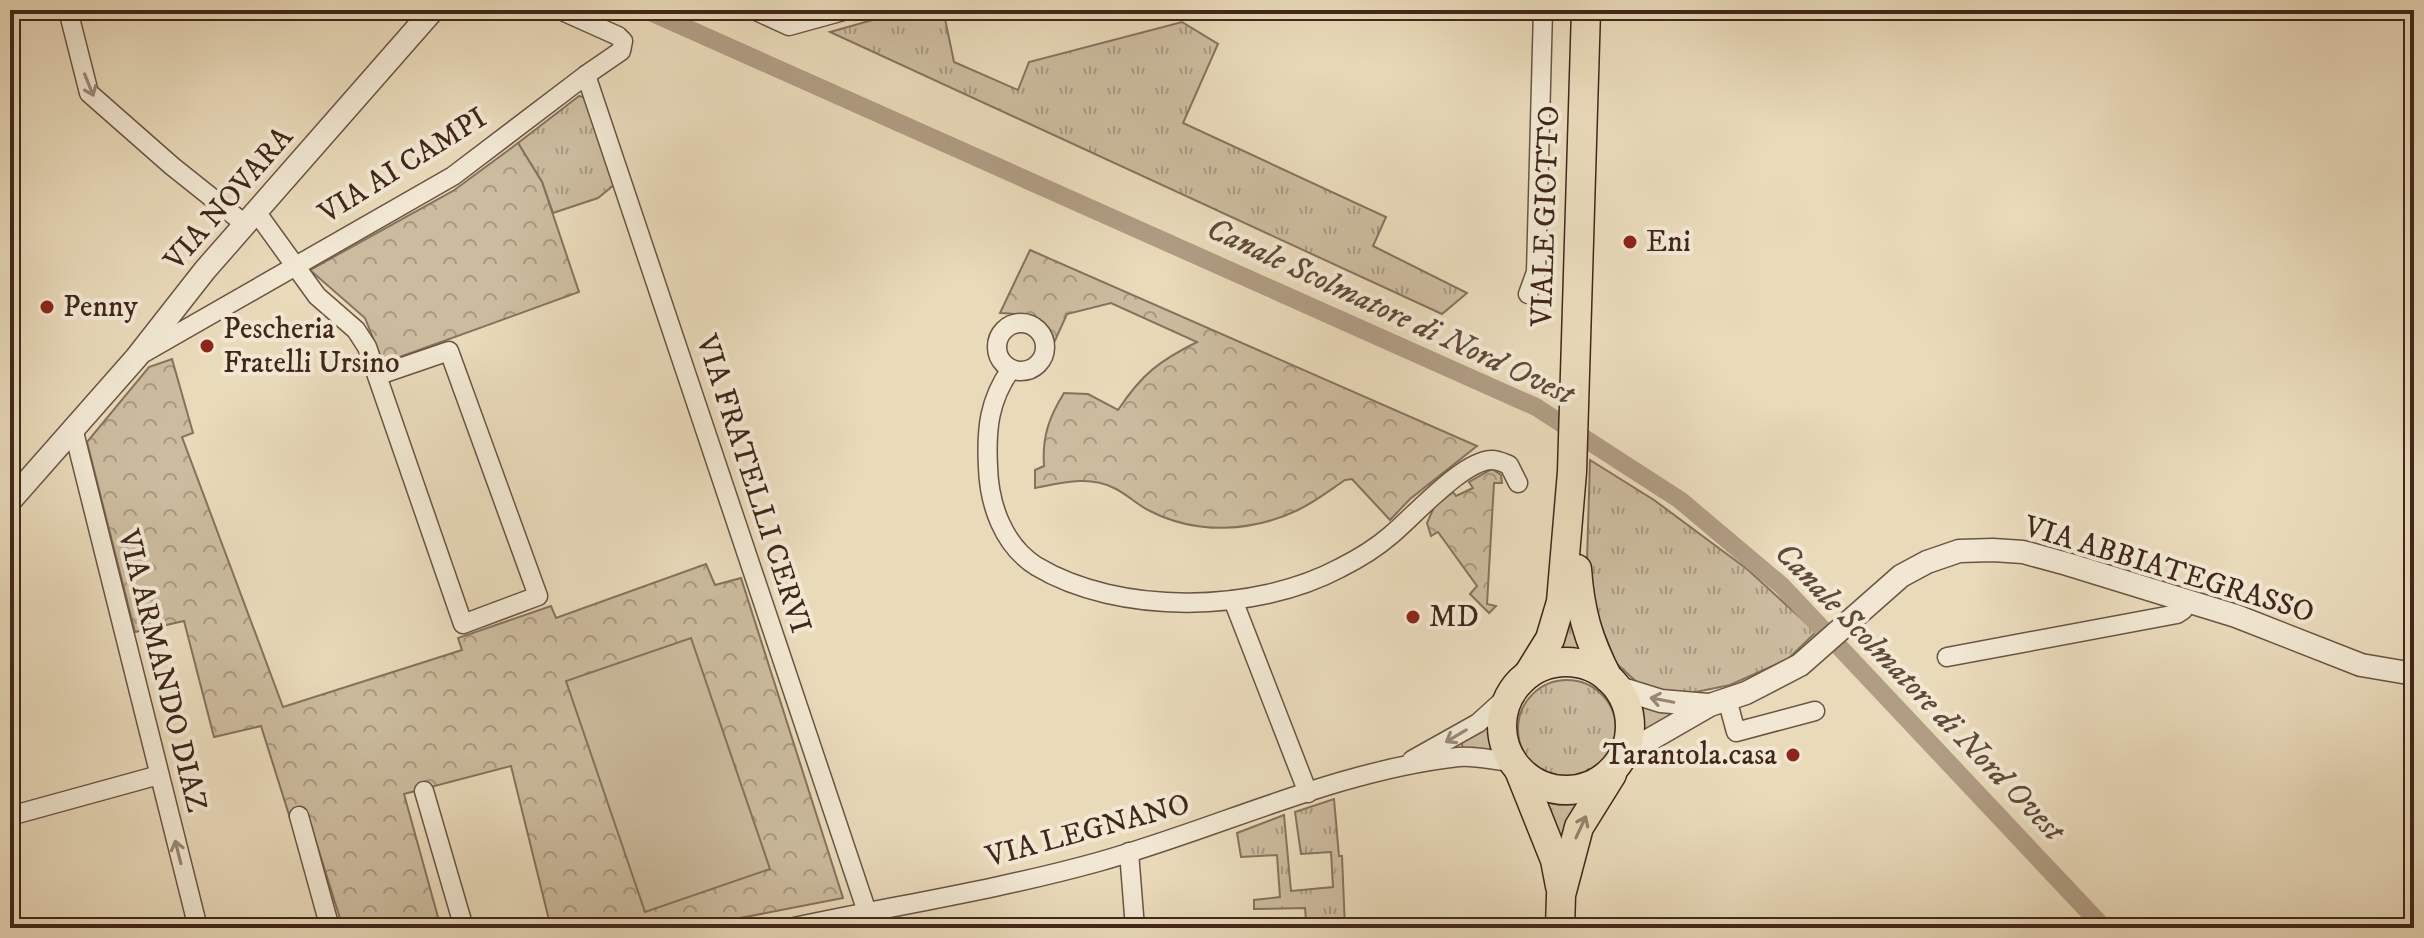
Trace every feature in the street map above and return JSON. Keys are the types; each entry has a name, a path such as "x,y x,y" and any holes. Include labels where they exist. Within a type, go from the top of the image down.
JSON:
{"main road":[{"name":"VIALE GIOTTO","path":"1560,928 1561,895 1555,860 1503,737 1502,721 1510,694 1529,673 1550,639 1561,602 1576,386 1586,10"},
{"name":"VIALE GIOTTO","path":"1561,895 1579,827 1620,761 1628,741 1630,723 1624,701 1597,658 1580,606 1572,472"},
{"path":"1529,673 1549,664 1566,662 1588,666 1612,682"},
{"path":"1515,766 1536,783 1568,791 1582,789 1603,779 1620,761"}],"street":[{"path":"68,10 89,93 172,166 251,219 317,296 356,330 367,347 463,624 538,596 449,351 379,375"},
{"name":"VIA NOVARA","path":"10,501 136,358 205,270 433,10"},
{"name":"VIA AI CAMPI","path":"136,358 453,176 621,51 623,41 618,36 560,10"},
{"path":"754,10 789,26 847,10"},
{"path":"1528,294 1536,272 1543,10"},
{"name":"VIA FRATELLI CERVI","path":"586,75 867,912"},
{"path":"1011,369 998,388 990,418 987,452 990,495 1002,527 1017,551 1047,572 1120,596 1167,602 1233,600 1308,582 1340,568 1389,537 1433,494 1480,463 1490,460 1509,465 1518,483"},
{"name":"VIA ARMANDO DIAZ","path":"73,428 198,928"},
{"name":"VIA ABBIATEGRASSO","path":"1620,761 1718,702 1746,693 1800,665 1901,576 1927,562 1959,551 1993,550 2037,556 2236,616 2361,665 2414,674"},
{"path":"1233,600 1308,793"},
{"path":"1947,657 2177,614 2187,601"},
{"name":"VIA ABBIATEGRASSO","path":"1612,682 1661,701 1718,702"},
{"name":"VIA LEGNANO","path":"1396,769 1478,723 1510,694"},
{"path":"1718,702 1736,732 1815,711"},
{"name":"VIA LEGNANO","path":"790,928 979,890 1129,852 1308,793 1396,769 1460,757 1515,766"},
{"path":"10,816 159,775"},
{"path":"424,791 464,928"},
{"path":"299,816 330,928"},
{"path":"1129,852 1135,928"}],"green space":[{"path":"908,10 933,10 936,17 944,14 954,62 1018,90 1029,62 1182,22 1218,44 1183,123 1386,217 1373,246 1467,293 1442,314 830,32"},
{"path":"579,96 584,97 614,185 598,198 553,213 542,182 518,143"},
{"path":"518,143 542,182 579,292 383,363 365,318 310,270 453,191"},
{"path":"1030,250 1477,446 1410,499 1390,520 1352,479 1280,517 1262,523 1224,528 1168,519 1145,509 1114,488 1095,482 1075,481 1035,488 1035,470 1044,466 1048,428 1064,393 1088,394 1118,410 1152,370 1197,342 1111,303 1067,314 1053,345 1044,328 1033,318 1000,313"},
{"path":"172,359 193,433 182,437 283,707 462,650 458,638 551,606 556,618 706,564 715,585 741,578 843,898 689,928 551,928 511,766 404,794 441,928 343,928 307,813 290,818 261,726 214,737 184,621 135,632 87,442 149,367"},
{"path":"1590,460 1654,500 1747,569 1816,632 1788,659 1730,685 1681,695 1641,686 1616,663 1595,610 1587,561"},
{"path":"1492,469 1501,475 1502,483 1494,483 1487,604 1496,606 1489,613 1470,594 1477,586 1438,532 1431,536 1427,523 1434,507 1453,492 1456,496 1473,488 1469,482"},
{"path":"1569,610 1589,661 1575,657 1549,659"},
{"path":"691,638 770,869 645,912 566,681"},
{"path":"1567,680 1586,684 1601,695 1612,710 1616,729 1612,748 1601,763 1586,774 1567,778 1548,774 1533,763 1522,748 1518,729 1522,710 1533,695 1548,684"},
{"path":"1639,705 1670,710 1671,714 1645,733 1641,732"},
{"path":"1490,722 1494,724 1496,749 1493,752 1463,748 1461,742"},
{"path":"1334,799 1339,856 1342,856 1345,928 1237,928 1291,918 1292,921 1306,920 1305,908 1254,909 1254,900 1280,897 1277,855 1241,857 1237,833 1284,815 1291,891 1333,887 1331,852 1301,854 1295,812"},
{"path":"1546,802 1580,804 1565,839 1559,840"}],"waterway":[{"name":"Canale Scolmatore di Nord Ovest","path":"646,10 1536,407 1680,500 1782,586 2104,928"}],"place":[{"name":"Eni","path":"1630,242"},
{"name":"Penny","path":"47,307"},
{"name":"Pescheria Fratelli Ursino","path":"207,346"},
{"name":"MD","path":"1413,617"},
{"name":"Tarantola.casa","path":"1793,755"}]}
